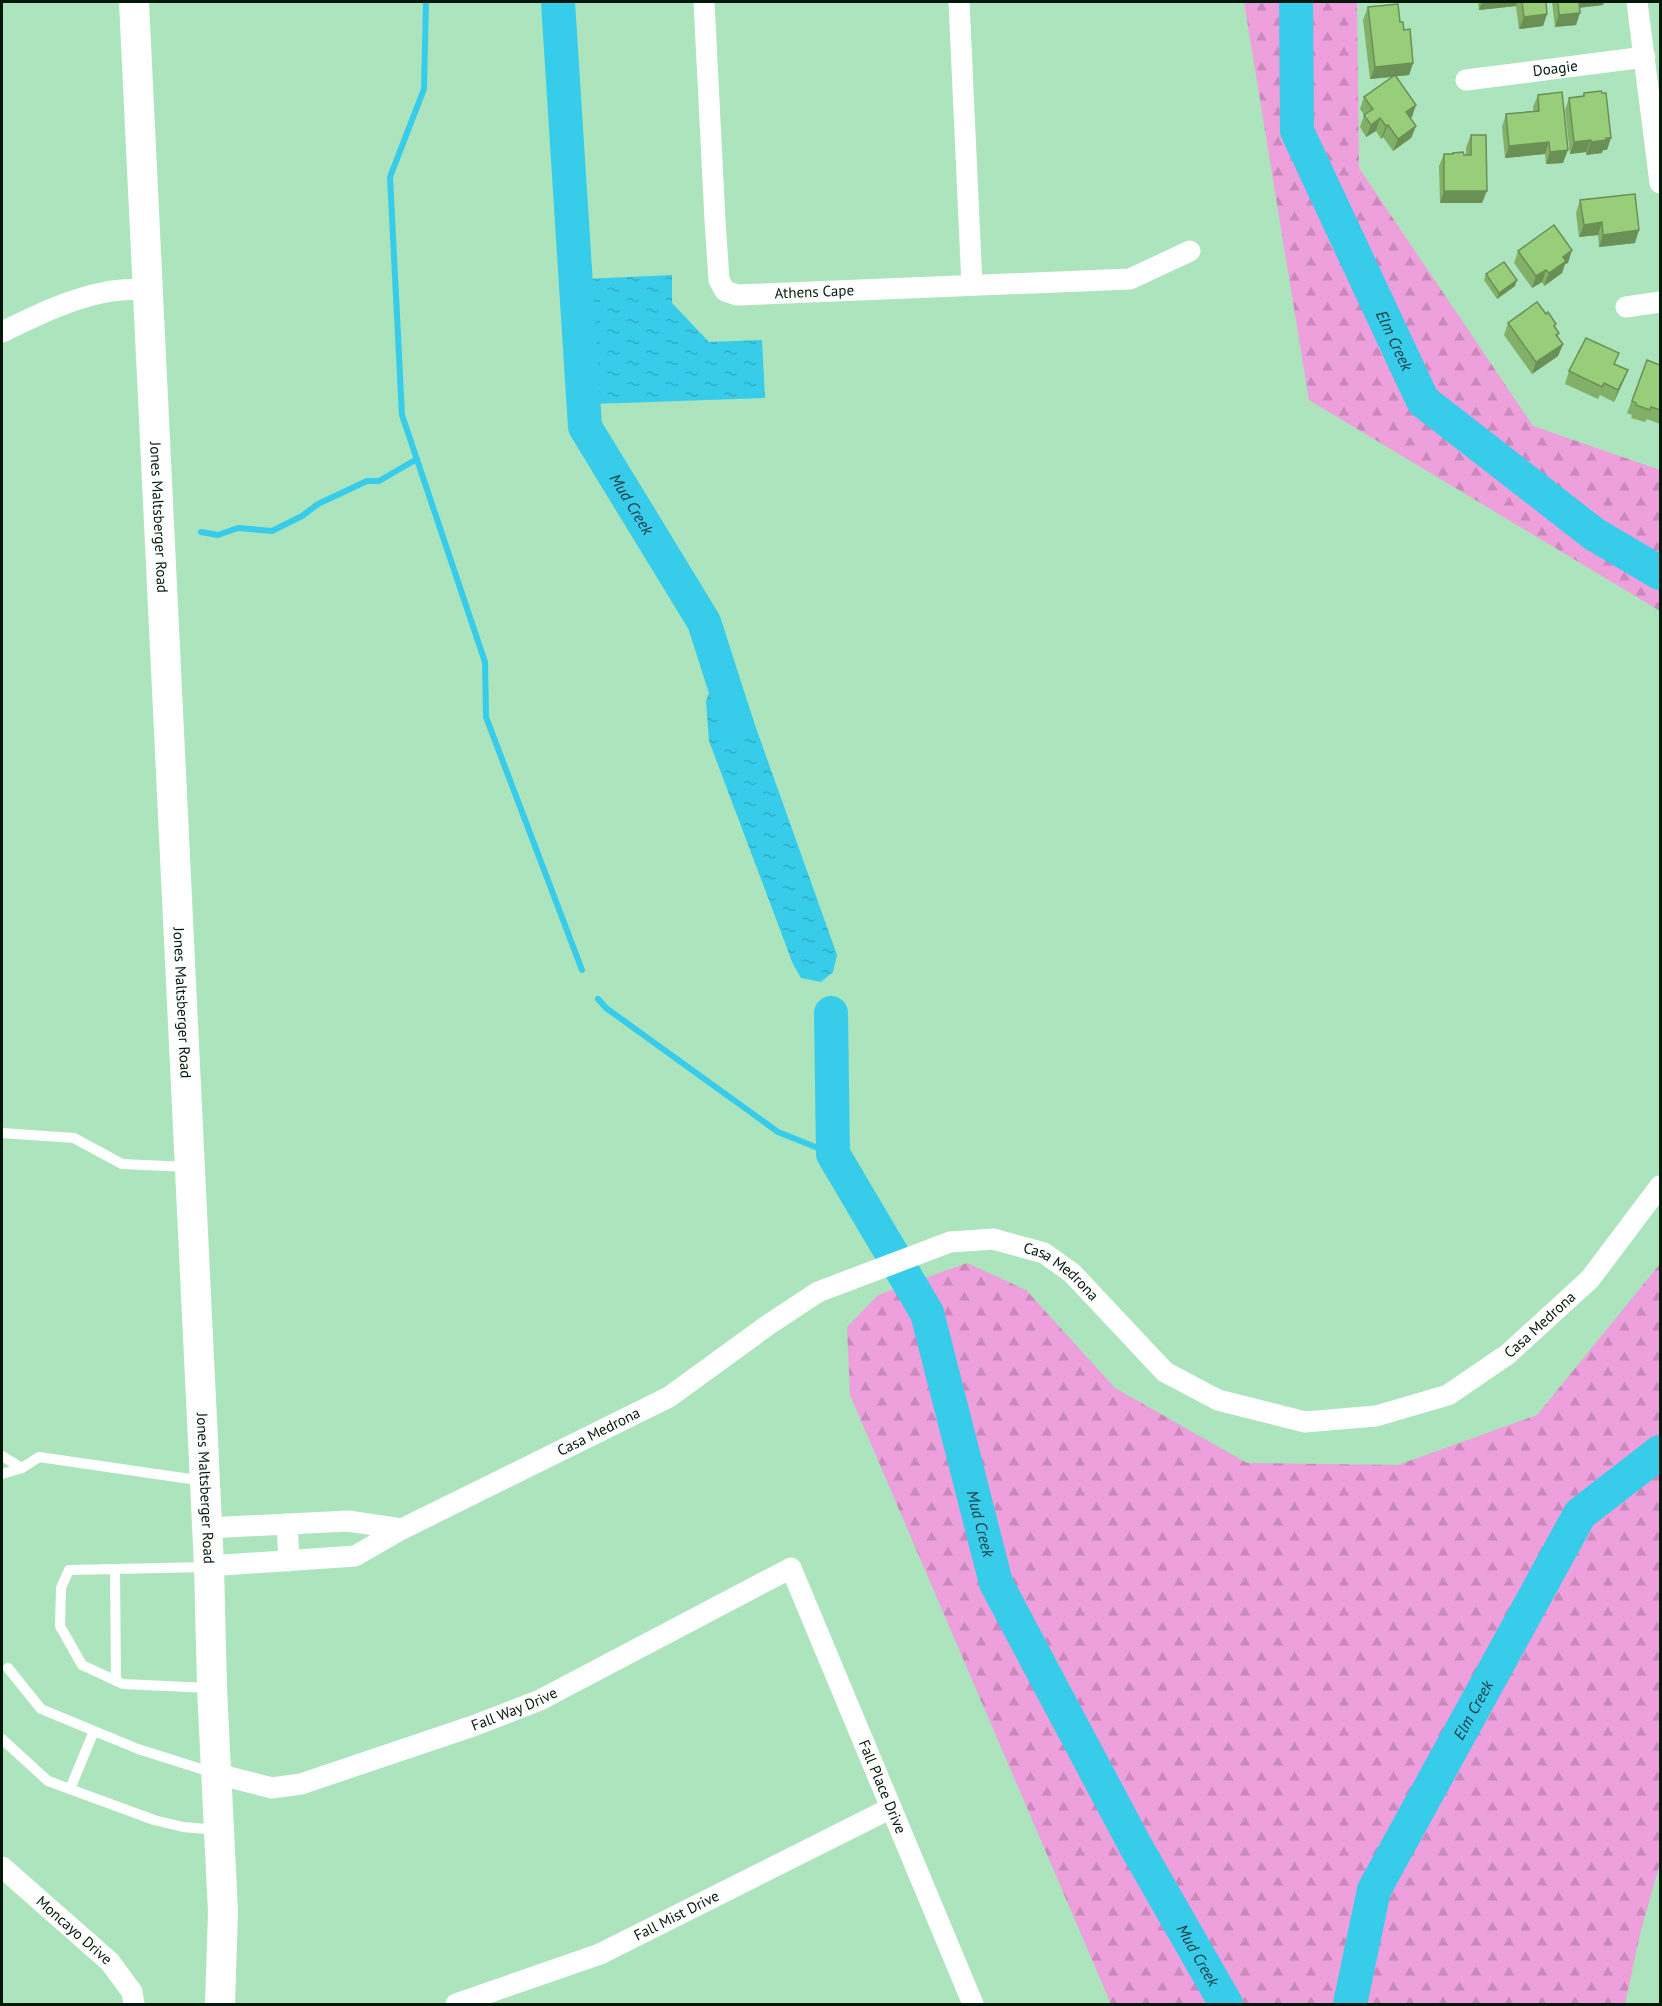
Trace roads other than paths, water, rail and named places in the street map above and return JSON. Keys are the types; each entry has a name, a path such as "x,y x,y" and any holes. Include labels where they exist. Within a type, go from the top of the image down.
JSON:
{"main road":[{"name":"Jones Maltsberger Road","path":"134,2 209,1566 212,1688 223,1912 220,2004"}],"street":[{"name":"Athens Cape","path":"704,2 719,279 725,291 737,295 1130,279 1190,251"},
{"path":"959,2 972,285"},
{"path":"1637,2 1660,183"},
{"name":"Doagie","path":"1466,80 1645,57"},
{"path":"2,332 62,304 88,296 109,291 148,290"},
{"path":"1626,307 1660,302"},
{"name":"Casa Medrona","path":"209,1566 354,1556 402,1529 669,1397 768,1325 818,1292 950,1242 993,1239 1044,1252 1072,1273 1165,1372 1218,1400 1305,1422 1376,1416 1448,1395 1508,1354 1590,1279 1660,1186"},
{"path":"207,1528 348,1521 402,1529"},
{"path":"287,1524 289,1561"},
{"name":"Fall Way Drive","path":"217,1774 272,1788 301,1784 473,1726 540,1700 791,1568"},
{"name":"Fall Place Drive","path":"791,1568 973,2004"},
{"name":"Fall Mist Drive","path":"456,2004 600,1954 891,1808"},
{"name":"Moncayo Drive","path":"2,1867 110,1962 132,1992 134,2004"}],"lane":[{"path":"2,1133 74,1138 122,1164 189,1167"},
{"path":"2,1456 22,1468"},
{"path":"2,1474 22,1468 39,1457 204,1481"},
{"path":"209,1566 69,1570 61,1588 60,1626 82,1665 123,1684 212,1688"},
{"path":"115,1570 116,1681"},
{"path":"8,1668 41,1709 138,1749 217,1774"},
{"path":"70,1788 94,1731"},
{"path":"2,1739 48,1781 154,1820 183,1827 218,1830"}],"water":[{"path":"672,275 672,303 709,342 762,340 765,398 593,404 584,279"},
{"path":"730,679 745,697 837,955 833,972 821,982 801,978 793,964 709,741 706,701 712,685"}],"waterway":[{"path":"426,2 424,89 390,177 402,415 485,662 486,717 582,970"},
{"name":"Mud Creek","path":"558,2 585,427 704,622 737,725"},
{"name":"Elm Creek","path":"1296,2 1297,131 1423,401 1594,534 1660,573"},
{"path":"201,532 218,535 238,528 272,531 302,516 318,504 367,481 379,481 417,459"},
{"path":"598,999 606,1008 778,1132 833,1154"},
{"name":"Mud Creek","path":"831,1013 833,1154 927,1313 996,1583 1135,1845 1226,2004"},
{"name":"Elm Creek","path":"1350,2004 1374,1890 1580,1514 1660,1452"}]}
